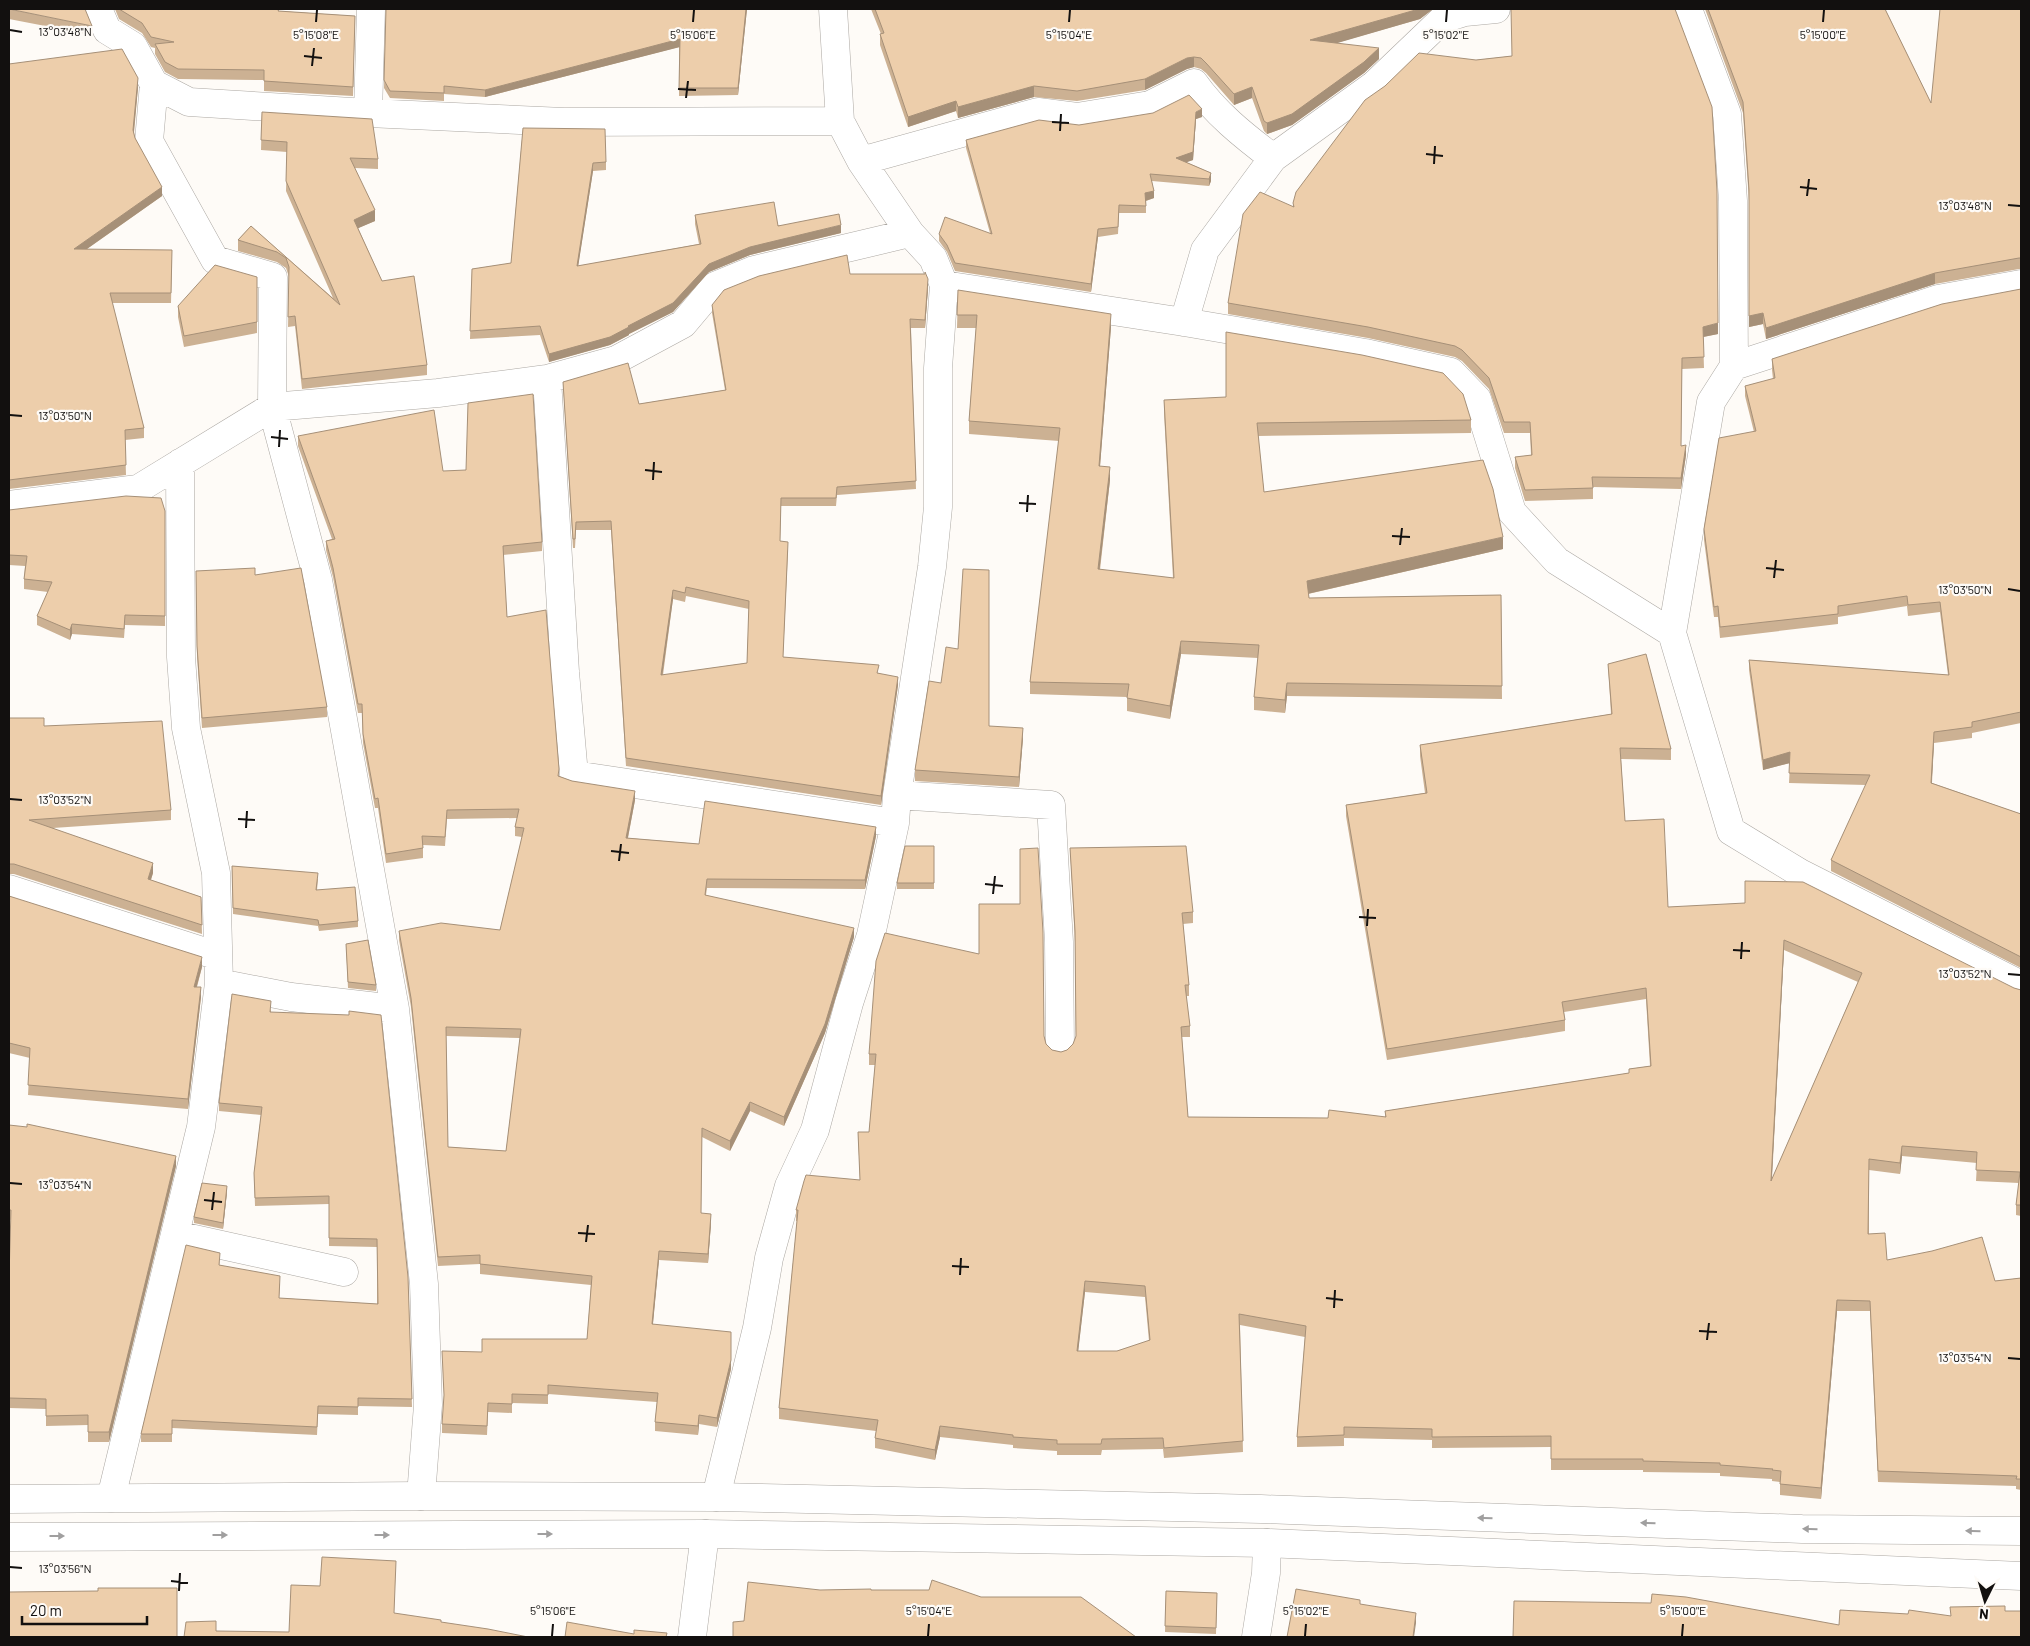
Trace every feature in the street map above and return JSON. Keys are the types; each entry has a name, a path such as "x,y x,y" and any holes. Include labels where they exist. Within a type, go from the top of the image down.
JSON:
{"street":[{"path":"98,9 107,30 133,46 154,84 189,102 564,122 840,122"},
{"path":"368,113 371,9"},
{"path":"716,1497 757,1328 769,1258 789,1186 815,1130 849,1003 871,935 895,823 897,794 932,567 938,507 938,368 944,285 933,258 910,233 861,161 840,122 833,9"},
{"path":"1184,322 1205,250 1272,158 1374,85 1443,19 1465,12 1496,9"},
{"path":"1688,9 1727,114 1733,201 1734,366 1711,402 1672,633 1731,831 1800,873 2021,985"},
{"path":"861,161 1038,112 1077,117 1150,105 1194,83 1206,100 1245,137 1272,158"},
{"path":"154,84 149,141 215,260 273,277 272,406 318,580 395,1009 424,1284 428,1405 421,1496"},
{"path":"9,505 138,489 272,406 438,393 547,379 616,360 683,324 715,286 754,270 910,233"},
{"path":"1734,366 1938,298 2021,284"},
{"path":"944,285 1184,322 1365,353 1451,372 1476,399 1512,512 1557,561 1672,633"},
{"path":"547,379 565,672 574,775 895,823"},
{"path":"111,1498 201,1126 219,983 216,873 186,728 181,657 180,463"},
{"path":"897,794 1050,804 1059,942 1060,1047"},
{"path":"9,889 218,956"},
{"path":"219,983 291,997 395,1009"},
{"path":"176,1235 344,1272"},
{"path":"9,1499 421,1496 716,1497 1261,1509 1802,1529 2021,1531"},
{"path":"9,1537 705,1534 1267,1543 2021,1576"},
{"path":"692,1637 705,1534"},
{"path":"1256,1637 1266,1573 1267,1543"}],"building":[{"path":"9,9 85,9 92,26"},
{"path":"119,9 279,9 278,11 355,16 353,87 264,81 264,70 178,69 165,62 155,44 174,42 151,37 142,23"},
{"path":"386,9 746,9 738,88 679,88 680,39 485,90 444,86 444,93 390,91 384,80"},
{"path":"875,9 1419,9 1310,40 1379,48 1364,62 1292,114 1267,123 1264,121 1252,87 1234,94 1201,58 1194,57 1187,58 1145,79 1077,91 1034,86 958,107 956,101 908,117 880,34 884,33"},
{"path":"1511,9 1675,9 1712,107 1717,191 1718,323 1703,327 1704,357 1682,358 1681,446 1686,445 1681,478 1592,477 1593,488 1525,490 1515,457 1532,455 1530,422 1504,422 1489,378 1462,350 1455,346 1368,327 1228,303 1243,214 1260,192 1294,207 1293,203 1296,192 1365,100 1385,86 1419,53 1476,60 1512,56"},
{"path":"1708,9 1885,9 1931,103 1940,9 2021,9 2021,258 1935,273 1766,328 1763,313 1749,316 1749,190 1743,102"},
{"path":"122,49 138,78 133,130 135,138 162,187 74,249 172,250 171,293 110,293 144,428 125,430 126,465 9,480 9,64"},
{"path":"1189,95 1202,109 1196,112 1193,152 1176,158 1211,173 1209,179 1150,174 1154,191 1145,193 1146,206 1119,205 1118,227 1098,229 1091,284 955,263 947,245 939,234 945,217 992,234 966,140 1039,120 1079,125 1153,113"},
{"path":"262,112 372,119 378,159 350,158 375,210 354,220 382,281 414,276 427,365 302,379 295,316 288,317 289,267 286,258 277,252 238,240 251,226 340,305 286,181 287,142 261,140"},
{"path":"523,128 605,129 606,162 593,163 577,266 701,244 695,215 774,202 778,226 839,214 841,225 750,247 709,264 673,303 610,337 549,354 540,326 470,331 472,269 511,263"},
{"path":"847,255 850,274 925,274 925,272 928,279 925,320 910,319 916,481 837,487 836,498 781,498 780,541 788,542 783,657 879,665 877,673 898,677 881,796 626,758 611,521 576,522 575,539 573,539 563,382 628,363 639,404 726,390 712,305 724,290 759,276","holes":["686,587 749,601 747,663 661,675 673,590 685,593"]},
{"path":"215,265 257,277 257,322 184,336 178,306"},
{"path":"2021,289 2021,712 1972,722 1972,727 1934,732 1931,783 2021,814 2021,957 1831,860 1870,775 1789,773 1790,752 1763,760 1749,660 1949,675 1940,602 1908,605 1907,596 1838,606 1838,614 1720,627 1718,606 1714,607 1704,529 1719,438 1756,431 1745,386 1775,378 1772,359 1942,304"},
{"path":"958,290 1111,314 1099,466 1110,467 1098,569 1174,578 1164,400 1226,397 1226,332 1362,355 1443,373 1463,394 1471,420 1257,423 1264,492 1483,460 1493,489 1503,537 1307,581 1309,598 1501,595 1502,686 1287,683 1285,700 1254,697 1259,645 1181,641 1170,706 1127,698 1129,684 1030,682 1060,428 969,421 977,315 957,315"},
{"path":"533,394 542,542 503,546 507,617 546,610 559,769 558,776 572,781 635,791 626,838 699,844 705,801 876,827 865,880 707,879 705,895 854,928 825,1024 784,1117 750,1102 730,1141 702,1128 701,1213 711,1214 708,1254 659,1251 652,1324 731,1332 731,1360 717,1418 699,1415 698,1426 655,1422 658,1393 548,1385 548,1395 512,1394 512,1404 488,1403 487,1426 442,1424 444,1395 442,1351 482,1352 482,1339 587,1339 592,1276 480,1264 480,1255 438,1257 411,998 399,931 441,923 500,930 524,828 515,827 519,809 447,810 445,837 422,836 423,848 386,854 378,798 375,799 363,734 362,704 358,704 333,568 326,541 335,539 298,436 434,410 443,471 466,470 468,403","holes":["446,1027 521,1029 506,1151 448,1147"]},
{"path":"126,496 161,498 165,511 165,616 125,615 124,629 72,624 70,630 37,616 52,582 24,579 27,556 9,555 9,510"},
{"path":"255,568 255,575 301,568 327,707 202,718 197,646 196,571"},
{"path":"963,569 989,570 989,726 1023,728 1019,777 915,770 929,681 941,683 946,647 958,649"},
{"path":"1646,654 1671,749 1620,748 1625,821 1664,819 1668,907 1745,903 1745,881 1803,882 2021,990 2021,1205 2016,1205 2020,1172 1976,1170 1977,1152 1902,1146 1900,1163 1869,1159 1868,1234 1885,1233 1887,1260 1932,1251 1982,1237 1995,1281 2021,1278 2021,1479 2016,1479 2017,1476 1878,1471 1870,1301 1837,1300 1821,1488 1780,1484 1781,1471 1773,1469 1720,1465 1720,1463 1643,1461 1643,1459 1551,1459 1551,1436 1432,1437 1432,1429 1344,1427 1344,1435 1297,1437 1306,1326 1239,1314 1243,1441 1164,1448 1163,1438 1102,1439 1101,1444 1057,1444 1057,1440 1013,1437 1013,1435 940,1426 935,1450 875,1438 878,1420 779,1408 798,1210 796,1210 806,1175 860,1180 858,1132 869,1132 876,1054 869,1054 876,961 885,933 979,954 979,904 1020,904 1020,849 1038,848 1043,932 1044,1036 1046,1044 1052,1050 1061,1052 1067,1050 1073,1044 1076,1036 1075,931 1070,848 1186,846 1193,912 1182,913 1189,985 1185,985 1190,1026 1181,1027 1188,1117 1328,1118 1329,1110 1386,1117 1385,1111 1629,1073 1629,1069 1651,1066 1646,988 1562,1002 1565,1020 1387,1049 1346,805 1427,793 1420,745 1612,714 1608,664","holes":["1784,940 1862,973 1771,1181","1085,1281 1145,1286 1150,1340 1117,1351 1077,1351"]},
{"path":"9,718 44,718 44,726 162,721 171,810 29,820 153,863 148,879 201,897 202,925 14,864 9,864"},
{"path":"905,846 934,846 934,883 897,883"},
{"path":"232,866 318,873 316,890 355,887 358,921 319,925 318,920 233,908"},
{"path":"9,896 202,957 194,987 201,987 188,1099 28,1085 30,1048 9,1043"},
{"path":"368,940 376,985 348,982 346,944"},
{"path":"232,994 271,1001 270,1012 349,1015 349,1011 381,1015 408,1277 412,1399 358,1398 358,1407 318,1406 317,1427 172,1420 172,1434 141,1434 186,1245 220,1253 219,1265 280,1276 279,1298 378,1304 377,1239 329,1238 329,1196 255,1198 254,1173 262,1107 219,1103"},
{"path":"27,1124 176,1156 109,1432 88,1432 88,1415 46,1416 46,1399 9,1398 11,1210 9,1210 9,1125 27,1127"},
{"path":"202,1183 227,1186 223,1223 194,1217"},
{"path":"322,1557 396,1561 394,1613 528,1637 184,1637 186,1622 216,1621 216,1631 289,1632 291,1585 320,1586"},
{"path":"932,1580 981,1597 1081,1597 1136,1637 733,1637 733,1622 744,1621 748,1582 820,1590 929,1590"},
{"path":"98,1588 177,1588 177,1637 9,1637 9,1592 98,1591"},
{"path":"1296,1589 1360,1600 1360,1604 1416,1613 1413,1637 1287,1637"},
{"path":"1166,1591 1217,1593 1216,1628 1165,1626"},
{"path":"1652,1594 1686,1597 1839,1625 1840,1610 1908,1614 1909,1610 1951,1616 1950,1607 2005,1606 2005,1611 2021,1611 2021,1637 1513,1637 1514,1601 1651,1603"},
{"path":"567,1622 634,1634 634,1630 667,1633 666,1637 565,1637"}]}
